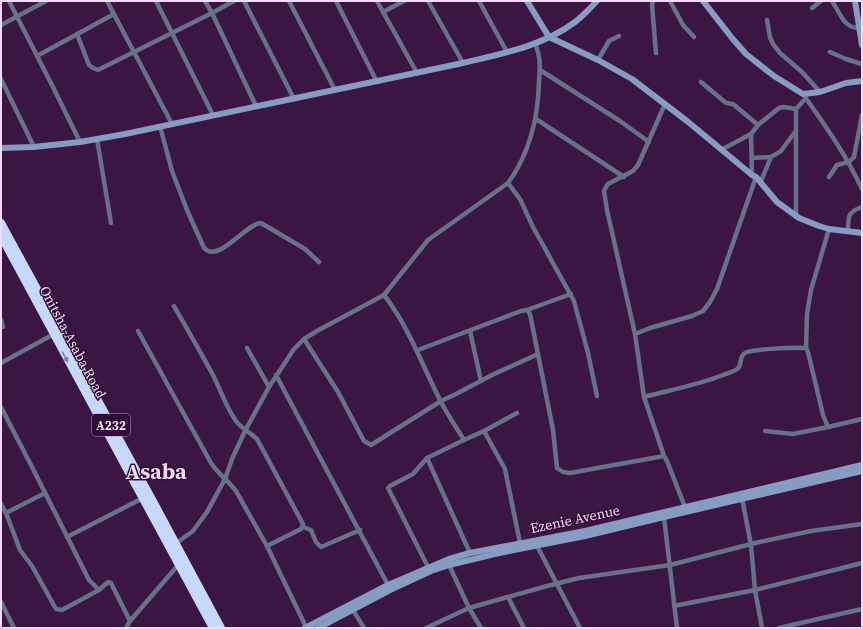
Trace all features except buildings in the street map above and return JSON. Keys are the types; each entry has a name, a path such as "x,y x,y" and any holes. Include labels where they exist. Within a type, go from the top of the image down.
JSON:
{"highway":[{"name":"A232","path":"1,223 102,416 176,544 221,628"},
{"name":"Onitsha-Asaba Road","path":"1,236 54,334 102,416 143,498 213,628"}],"street":[{"path":"9,1 80,142"},
{"path":"1,25 46,1"},
{"path":"107,1 172,124"},
{"path":"156,1 213,115"},
{"path":"205,1 256,106"},
{"path":"77,34 89,65 98,70 234,1"},
{"path":"244,1 294,99"},
{"path":"289,1 335,90"},
{"path":"336,1 377,82"},
{"path":"377,1 417,73"},
{"path":"383,12 404,1"},
{"path":"428,1 463,63"},
{"path":"479,1 507,52"},
{"path":"527,1 549,37 598,60 632,79 757,178 777,202 809,222 829,229 848,230 862,234"},
{"path":"1,148 34,147 97,139 463,63 507,52 549,37 575,22 597,1"},
{"path":"653,1 652,5 656,53"},
{"path":"670,1 683,25 694,37"},
{"path":"703,1 746,54 774,76 805,96 849,162 862,189"},
{"path":"812,8 821,1"},
{"path":"832,1 845,23 853,28 861,28"},
{"path":"855,1 861,28 862,44"},
{"path":"37,56 114,14"},
{"path":"767,20 770,37 773,44 780,53 802,72 820,92"},
{"path":"598,60 609,41 618,36"},
{"path":"176,544 193,531 207,512 225,479 232,459 245,431 276,375 294,349 304,339 384,295 428,240 508,183 526,154 536,119 539,102 540,55 535,42"},
{"path":"830,52 862,64"},
{"path":"540,70 620,121 649,142"},
{"path":"1,79 34,147"},
{"path":"796,215 796,109 805,96 846,83 862,81"},
{"path":"702,82 726,103 733,104 758,125"},
{"path":"665,104 638,165 624,177 608,184 604,191 610,225 635,334 644,396 664,456 685,506"},
{"path":"721,150 751,134 758,125 779,108 784,107 796,109"},
{"path":"829,177 836,165 849,162 854,157 862,115"},
{"path":"536,119 624,177"},
{"path":"160,126 172,171 187,210 206,250 210,252 222,248 255,225 261,223 305,249 319,262"},
{"path":"635,334 650,328 692,316 703,311 717,289 757,178 771,157 781,151 795,132"},
{"path":"751,134 752,158 757,178"},
{"path":"97,139 112,223"},
{"path":"752,158 771,157"},
{"path":"508,183 520,199 533,228 571,294 578,312 584,335 597,396"},
{"path":"848,230 848,217 851,212 862,207"},
{"path":"828,428 823,415 806,348 807,314 811,290 829,229"},
{"path":"418,350 521,311 571,294"},
{"path":"384,295 404,324 418,350 441,401 464,440"},
{"path":"174,306 213,376 229,409 245,431 251,433 256,439 302,522 303,527"},
{"path":"526,310 530,314 553,430 556,465 559,470 570,473 664,456"},
{"path":"1,320 3,327"},
{"path":"470,331 481,381"},
{"path":"138,332 211,463 216,471 236,492 267,546 305,628"},
{"path":"1,363 54,334"},
{"path":"304,339 338,392 367,444 371,444 441,401 538,354"},
{"path":"247,348 269,387"},
{"path":"644,396 704,382 724,375 738,368 741,358 746,352 806,348"},
{"path":"276,375 388,585"},
{"path":"1,408 89,580 99,590"},
{"path":"428,567 388,489 390,486 413,474 427,458 484,431 517,413"},
{"path":"765,431 793,434 828,428 862,419"},
{"path":"484,431 505,469 520,543"},
{"path":"427,458 470,553"},
{"name":"Ezenie Avenue","path":"318,628 390,590 431,571 449,565 479,557 537,546 585,531 685,506 773,489 860,469"},
{"name":"Ezenie Avenue","path":"305,628 388,585 449,559 470,553 520,543 585,536 693,511 773,489"},
{"path":"6,513 45,493"},
{"path":"67,537 143,498"},
{"path":"742,498 751,545 755,590 762,628"},
{"path":"1,504 20,550 32,566 56,609 62,610 99,590 108,582 111,583 130,621"},
{"path":"664,517 677,628"},
{"path":"426,628 469,608 579,578 670,565 811,531 862,524"},
{"path":"267,546 303,527 311,530 316,542 321,547 360,530"},
{"path":"537,546 580,628"},
{"path":"674,606 755,590 862,563"},
{"path":"126,628 130,621 179,564"},
{"path":"449,565 469,608 481,628"},
{"path":"508,597 524,628"},
{"path":"1,602 14,628"},
{"path":"779,628 862,609"},
{"path":"354,610 364,628"}],"district":[{"name":"Asaba","path":"156,471"}]}
